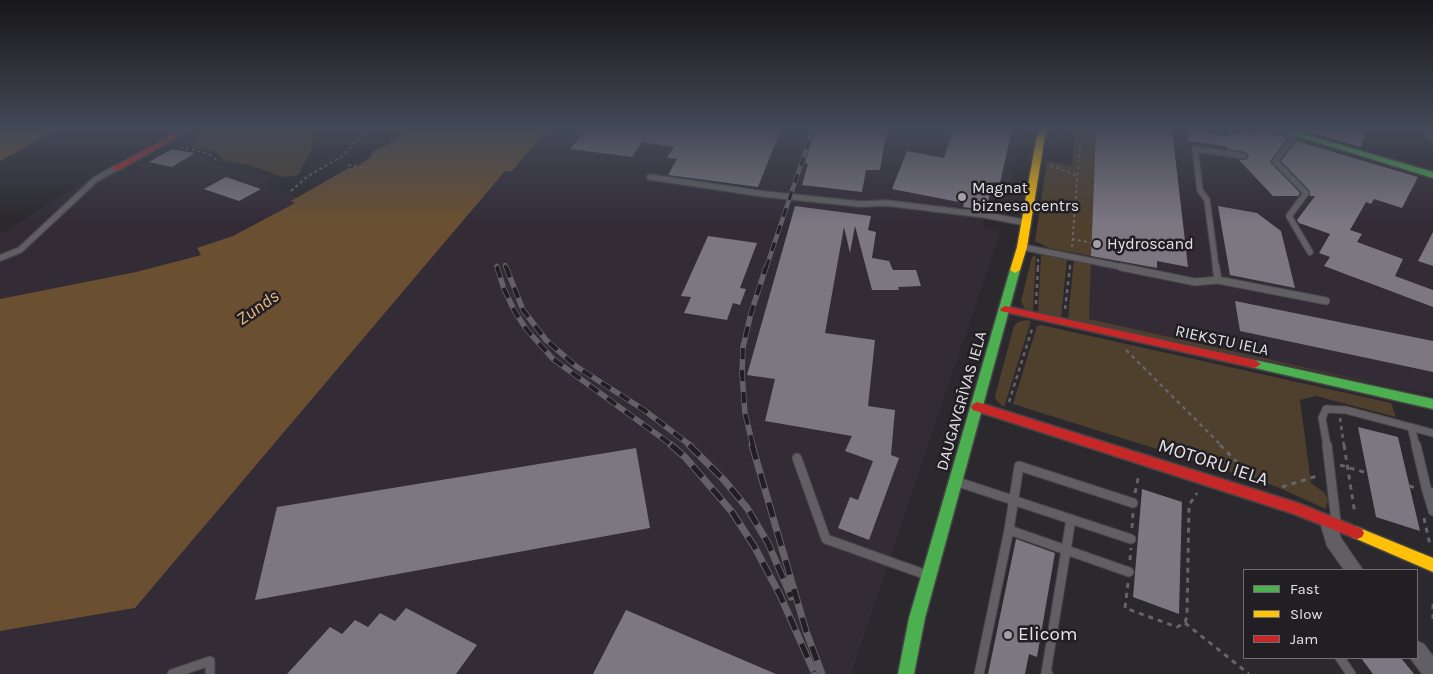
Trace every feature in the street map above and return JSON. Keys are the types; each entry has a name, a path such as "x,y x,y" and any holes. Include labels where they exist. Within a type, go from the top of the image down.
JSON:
{"street":[{"path":"116,168 130,160"},
{"name":"DAUGAVGRĪVAS IELA","path":"906,674 917,618 1022,247 1039,160"},
{"path":"1384,160 1433,175"},
{"name":"RIEKSTU IELA","path":"1005,309 1433,404"},
{"name":"MOTORU IELA","path":"977,407 1298,509 1433,565"},
{"path":"1332,523 1333,541 1353,569"},
{"path":"1418,652 1433,672"}],"lane":[{"path":"1196,160 1200,190 1207,200 1218,280"},
{"path":"1275,160 1306,193 1289,216 1310,252"},
{"path":"0,258 20,250 96,179 116,168"},
{"path":"650,177 764,194 860,204 887,203 976,214 1027,223"},
{"path":"1022,247 1195,282 1218,280 1326,301"},
{"path":"1332,523 1331,472 1322,418 1326,409 1339,409 1433,433"},
{"path":"1411,427 1430,492 1432,511"},
{"path":"797,458 826,540 929,576"},
{"path":"979,674 1009,530 1019,466 1134,503"},
{"path":"955,481 1131,539"},
{"path":"1048,674 1046,673 1071,519"},
{"path":"1009,530 1129,572"},
{"path":"1341,659 1351,674"},
{"path":"172,674 210,661 210,674"}],"path":[{"path":"291,191 308,176 335,160"},
{"path":"1064,323 1079,160"},
{"path":"348,165 365,168"},
{"path":"1051,165 1078,176"},
{"path":"1072,239 1092,243"},
{"path":"1036,313 1038,255"},
{"path":"1004,415 1034,323"},
{"path":"1109,333 1258,482"},
{"path":"1339,409 1356,523"},
{"path":"1141,458 1134,503 1125,608 1177,627 1185,623 1187,616 1189,505 1193,496 1211,480"},
{"path":"1329,462 1367,473"},
{"path":"1277,489 1331,472"},
{"path":"1433,604 1433,619"},
{"path":"1185,623 1249,674"}],"shaded area":[{"path":"151,160 208,160 274,177 265,184 298,198 292,201 296,203 233,236 198,248 201,254 136,272 0,299 0,234 111,167 131,171"},
{"path":"306,160 298,175 283,177 249,165 223,161"},
{"path":"521,160 1016,160 1011,185 992,181 983,226 1000,232 851,674 0,674 0,631 135,608 505,171 511,172"},
{"path":"1072,160 1095,160 1091,256 1049,248 1035,241 1047,161 1072,166"},
{"path":"1095,160 1372,160 1433,178 1433,394 1406,390 1089,319"},
{"path":"1036,255 1033,312 1025,309 1021,301 1032,257"},
{"path":"1041,255 1067,259 1061,318 1038,313"},
{"path":"1074,260 1091,263 1089,319 1406,390 1068,319"},
{"path":"1031,321 1004,407 996,400 995,396 1014,326 1018,322"},
{"path":"1041,325 1391,403 1396,417 1316,396 1300,400 1311,483 1325,493 1328,499 1326,509 1275,486 1013,404 1037,326"}],"water":[{"name":"Zunds","path":"366,160 521,160 511,172 505,171 135,608 0,631 0,299 136,272 201,255 197,248 233,236 295,203 291,201 347,169 358,166"}],"building":[{"path":"152,160 183,160 172,167 149,162"},
{"path":"676,160 769,160 758,187 668,175"},
{"path":"806,160 882,160 880,170 866,170 862,192 802,185 808,164 805,163"},
{"path":"903,160 1005,160 1000,183 993,182 986,210 963,207 964,203 892,189"},
{"path":"1095,160 1176,160 1188,267 1157,261 1157,268 1091,256"},
{"path":"1239,160 1271,160 1270,162 1300,193 1298,196 1273,196"},
{"path":"1362,160 1418,177 1402,208 1374,199 1371,204 1366,202 1350,230 1362,234 1357,242 1403,259 1395,276 1433,290 1433,307 1324,266 1330,257 1319,253 1330,234 1299,223 1297,220 1315,196 1310,196 1309,190 1281,161"},
{"path":"226,177 261,189 239,201 204,189"},
{"path":"795,206 871,216 868,230 876,232 872,258 889,261 893,270 916,270 921,286 898,287 899,290 872,290 855,226 850,253 844,227 825,333 875,340 868,406 895,410 891,455 899,458 869,540 838,528 850,497 858,500 873,461 845,451 852,436 765,421 775,379 747,375"},
{"path":"1218,206 1257,213 1281,231 1295,288 1230,275"},
{"path":"1433,232 1433,266 1418,261"},
{"path":"708,236 757,243 740,288 746,289 740,305 733,303 727,320 684,313 691,297 681,296"},
{"path":"1235,301 1433,341 1433,372 1240,331"},
{"path":"1358,427 1398,437 1420,531 1376,517"},
{"path":"636,448 650,528 255,600 277,507"},
{"path":"1142,489 1182,502 1179,614 1133,597"},
{"path":"1016,539 1055,553 1037,657 1029,654 1025,674 988,674"},
{"path":"406,608 477,645 456,674 287,674 330,627 342,634 355,620 368,627 380,613 395,621"},
{"path":"626,610 776,674 593,674"},
{"path":"1362,659 1402,659 1414,674 1373,674"}],"railway":[{"path":"766,268 802,160"},
{"path":"497,267 504,289 515,312 527,330 553,359 673,446"},
{"path":"506,267 523,310 546,340 577,367 644,410 691,446"},
{"path":"753,446 745,413 742,374 743,347 751,313 766,267"},
{"path":"671,445 685,457 732,512 754,546 780,595 814,672"},
{"path":"689,445 724,480 747,508 768,543 791,597"},
{"path":"752,445 806,631 822,674"}],"traffic: fast":[{"path":"1384,160 1433,175"},
{"path":"906,674 917,618 1015,270"},
{"path":"1255,364 1433,404"}],"traffic: slow":[{"path":"1015,270 1022,247 1037,160"},
{"path":"1357,533 1433,565"}],"traffic: jam":[{"path":"116,168 130,160"},
{"path":"1005,309 1255,364"},
{"path":"977,407 1298,509 1357,533"}],"place":[{"name":"Magnat biznesa centrs","path":"962,197"},
{"name":"Hydroscand","path":"1097,244"},
{"name":"Elicom","path":"1008,635"}]}
